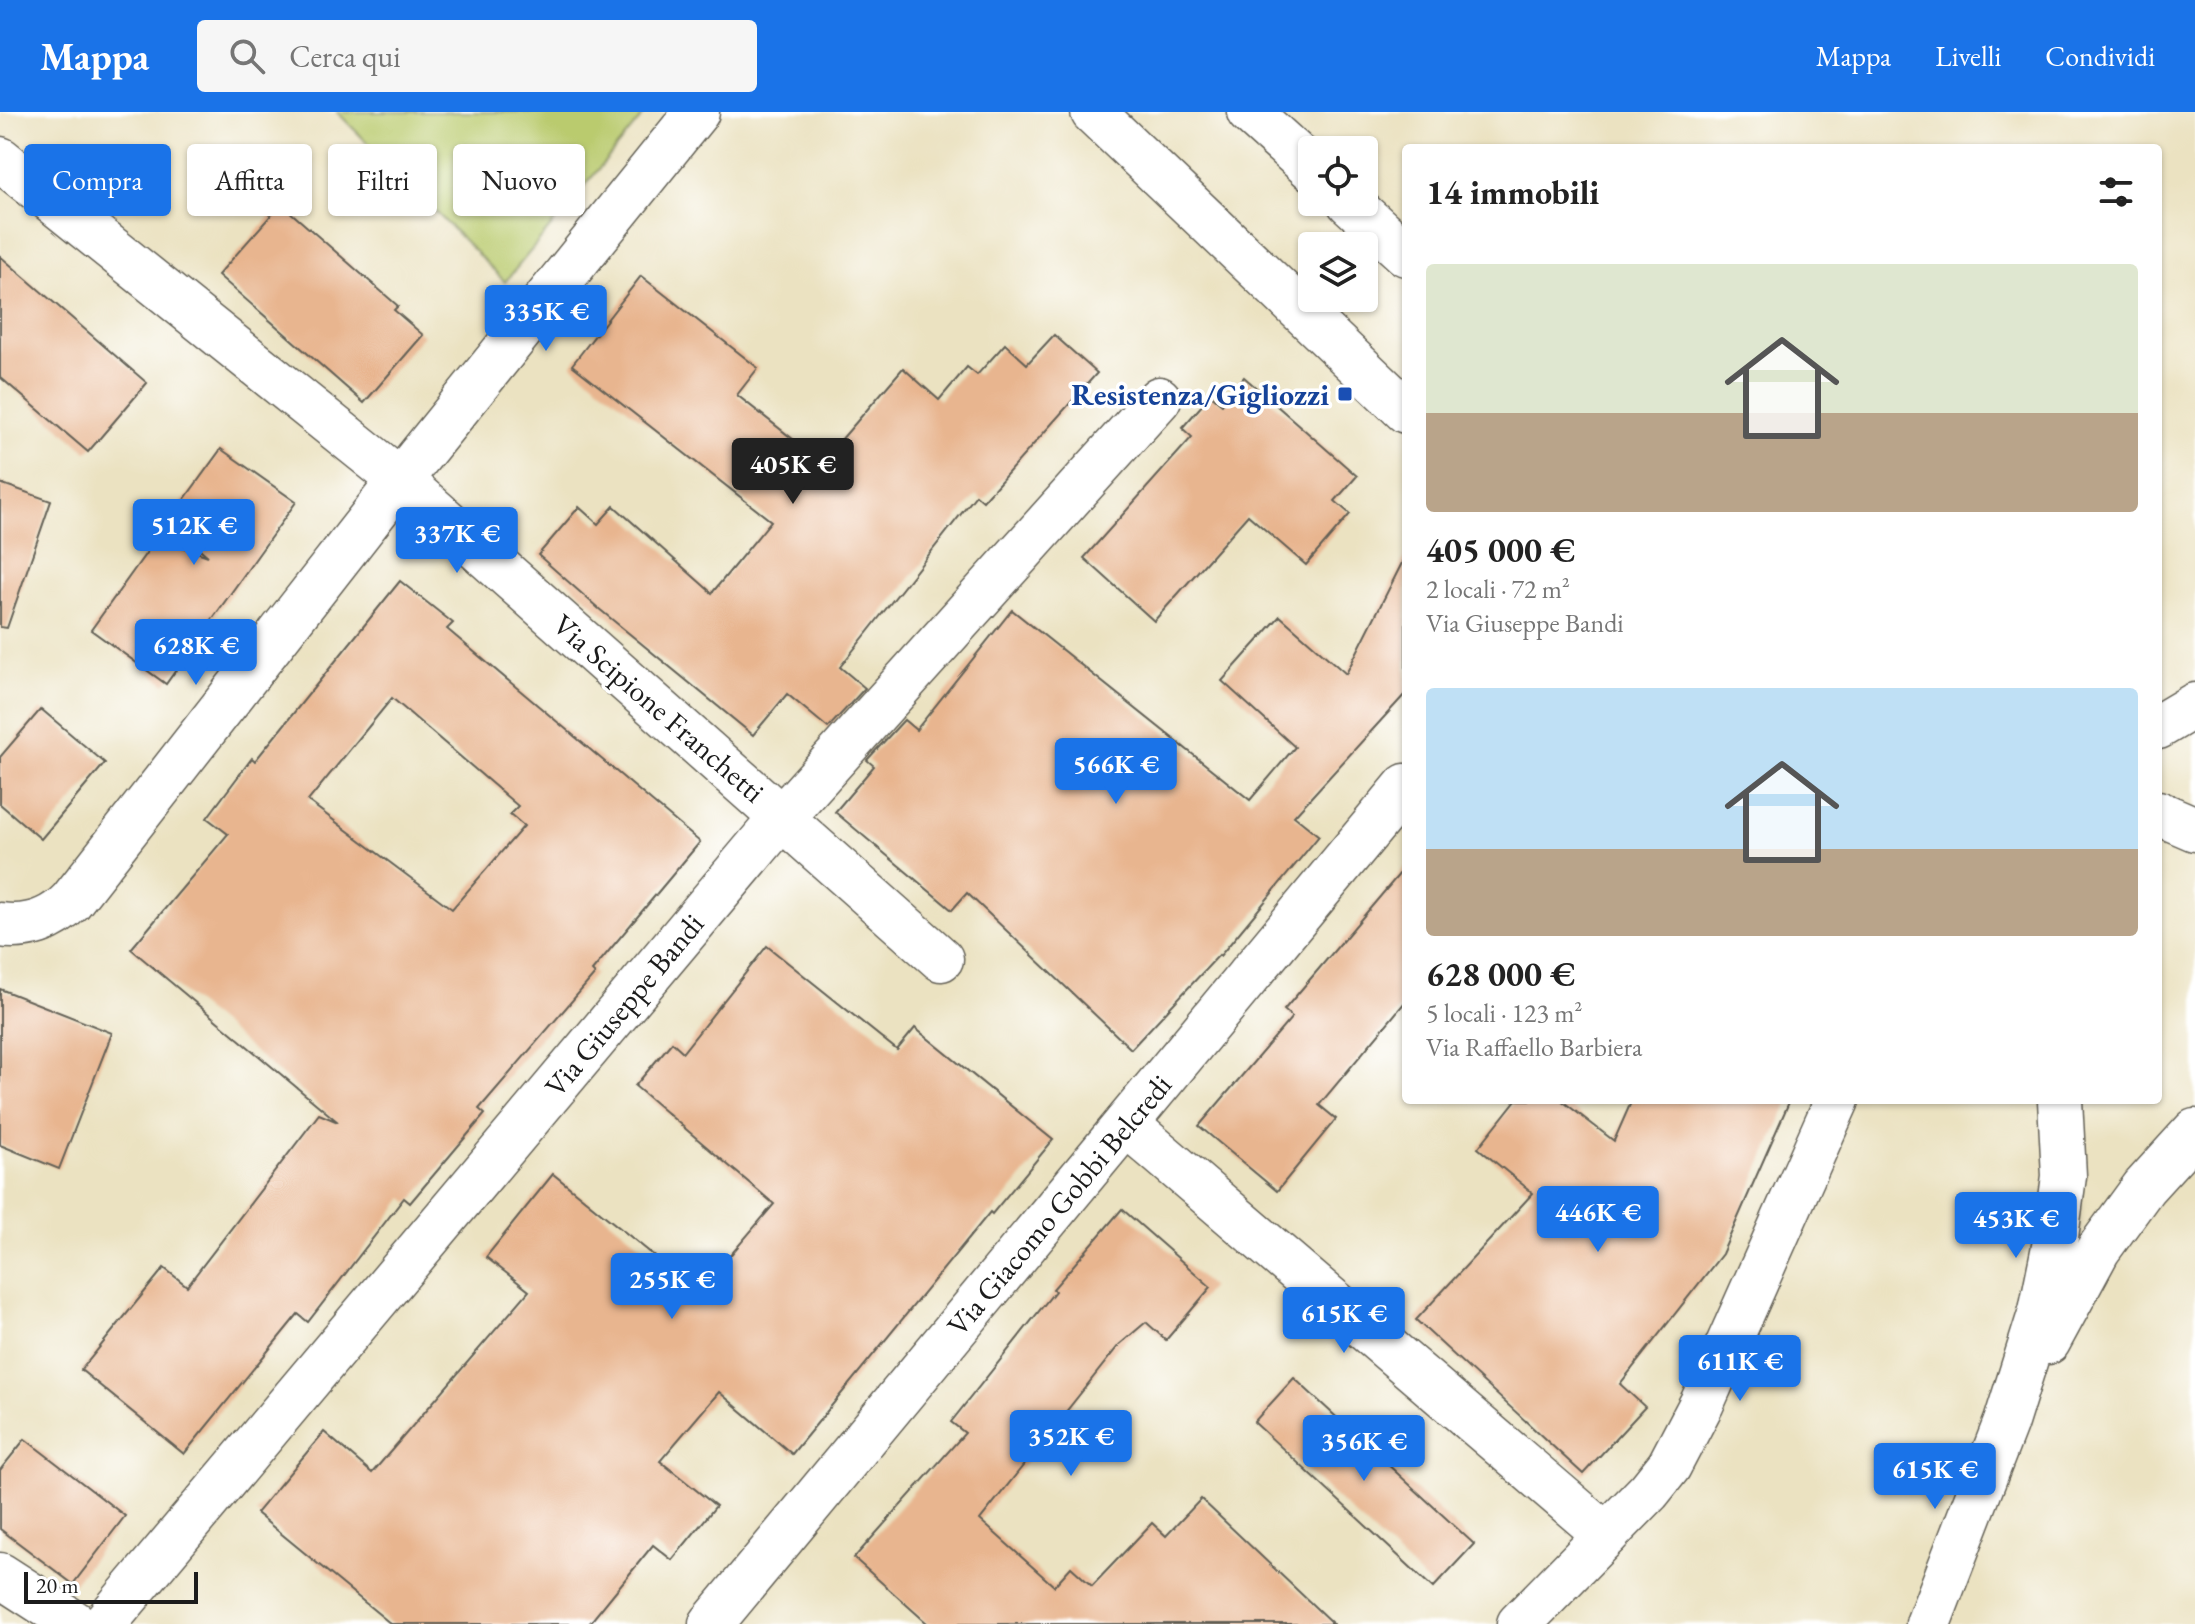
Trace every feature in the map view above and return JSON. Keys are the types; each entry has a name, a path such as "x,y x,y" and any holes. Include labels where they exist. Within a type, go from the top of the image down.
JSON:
{"street":[{"path":"0,925 37,923 53,916 71,901 400,480 697,112"},
{"path":"1093,112 1402,407"},
{"path":"1249,112 1298,156"},
{"name":"Via Scipione Franchetti","path":"0,159 400,480 941,959"},
{"path":"1364,216 1402,250"},
{"name":"Via Giuseppe Bandi","path":"104,1624 783,816 1159,399"},
{"path":"2162,725 2195,705"},
{"name":"Via Giacomo Gobbi Belcredi","path":"711,1624 1402,791"},
{"path":"2162,815 2195,829"},
{"path":"1519,1624 1660,1478 1685,1438 1835,1104"},
{"path":"1928,1624 2006,1422 2041,1311 2064,1176 2060,1104"},
{"path":"1126,1124 1606,1535"},
{"path":"2006,1422 2098,1250 2144,1187 2195,1131"},
{"path":"0,1575 76,1624"}],"green space":[{"path":"337,112 646,112 585,186 585,144 453,144 453,216 560,216 505,282 437,213 437,144 369,144"}],"building":[{"path":"270,216 295,216 398,306 394,310 423,335 364,403 218,275"},
{"path":"0,256 147,383 88,452 0,377"},
{"path":"641,276 758,368 737,395 822,462 903,368 939,400 967,367 977,375 1005,344 1027,364 1054,335 1097,373 983,501 976,495 840,667 865,688 828,728 787,694 753,735 538,555 579,507 598,524 614,506 712,593 771,521 572,365"},
{"path":"1244,377 1357,476 1335,501 1350,514 1306,565 1248,515 1154,621 1084,558 1192,437 1182,428 1211,395 1222,404"},
{"path":"221,449 296,502 166,684 91,630 157,538 208,556 168,522"},
{"path":"0,483 51,501 7,628 0,627"},
{"path":"1402,563 1402,697 1294,816 1319,836 1220,956 1131,1049 967,893 952,910 835,812 874,766 867,760 904,720 916,730 1012,610 1250,800 1295,747 1222,681 1280,616 1346,674"},
{"path":"400,581 453,623 447,629 700,842 592,971 595,974 479,1109 485,1114 410,1203 404,1198 308,1322 298,1314 184,1454 81,1370 164,1268 187,1286 319,1114 338,1122 131,949 228,834 207,818 252,758 255,761","holes":["392,698 518,806 510,814 524,826 452,909 308,801"]},
{"path":"41,709 105,763 41,839 0,804 0,757"},
{"path":"1402,871 1402,1006 1319,1105 1336,1119 1277,1191 1199,1126 1292,1017 1284,1010"},
{"path":"767,946 897,1050 915,1028 1053,1140 992,1214 990,1212 792,1454 719,1392 660,1461 716,1506 672,1560 653,1545 589,1624 391,1624 256,1513 324,1432 372,1473 529,1291 486,1257 553,1174 699,1292 774,1204 635,1086 672,1042 683,1052"},
{"path":"0,989 112,1033 59,1169 0,1145"},
{"path":"1513,1104 1566,1104 1614,1141 1630,1104 1788,1104 1722,1254 1620,1384 1645,1407 1583,1474 1416,1320 1533,1193 1478,1148"},
{"path":"1122,1209 1211,1287 1166,1340 1146,1322 1119,1345 980,1520 1054,1586 1071,1567 1092,1586 1152,1523 1166,1536 1201,1499 1333,1624 928,1624 854,1558 965,1433 951,1422 1055,1291 1053,1289"},
{"path":"1294,1378 1474,1544 1433,1588 1254,1422"},
{"path":"25,1439 125,1516 73,1584 0,1529 0,1470"}],"place":[{"name":"Resistenza/Gigliozzi","path":"1345,394"}]}
